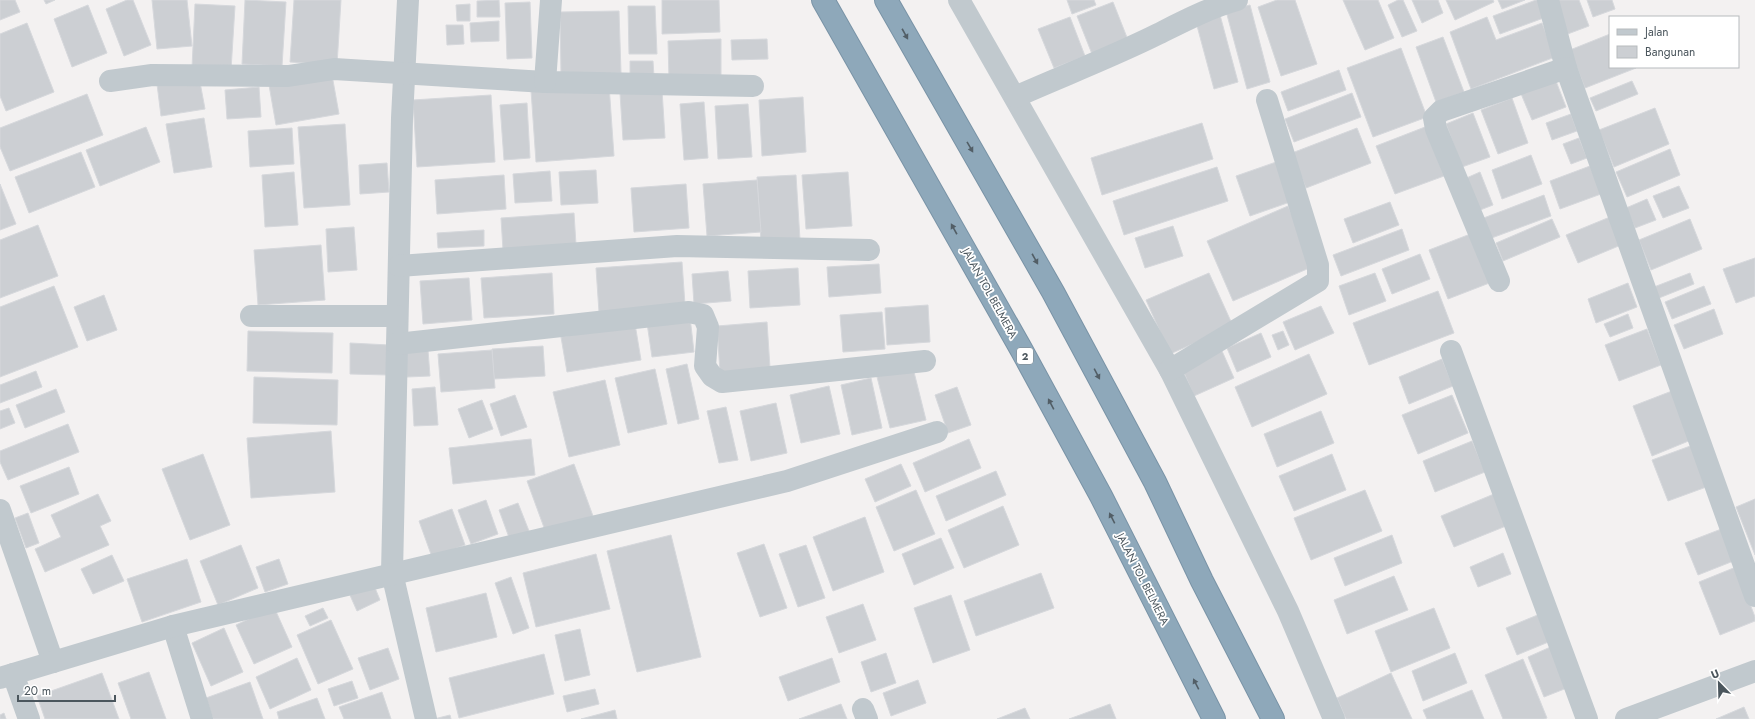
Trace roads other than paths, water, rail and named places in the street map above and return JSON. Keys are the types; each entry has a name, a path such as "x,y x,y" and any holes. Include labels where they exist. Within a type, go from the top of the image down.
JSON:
{"highway":[{"name":"JALAN TOL BELMERA","path":"823,0 1021,349 1101,496 1214,719"},
{"path":"886,0 1064,314 1155,482 1202,581 1272,719"}],"street":[{"path":"408,0 402,118 392,573 426,719"},
{"path":"545,82 551,0"},
{"path":"959,0 1170,370 1288,611 1334,719"},
{"path":"1015,96 1158,34 1186,19 1237,0"},
{"path":"1548,0 1566,68 1755,596"},
{"path":"1499,280 1436,129 1434,118 1441,111 1566,68"},
{"path":"110,82 152,75 288,76 334,69 545,82 753,86"},
{"path":"1170,370 1318,281 1318,265 1267,100"},
{"path":"398,266 677,246 869,250"},
{"path":"397,344 689,312 703,315 708,327 705,366 712,376 722,382 925,361"},
{"path":"251,316 398,316"},
{"path":"1451,351 1587,719"},
{"path":"29,719 7,676 173,626 392,573 788,481 937,432"},
{"path":"0,510 4,531 54,662"},
{"path":"173,626 202,719"},
{"path":"1626,719 1755,671"}]}
